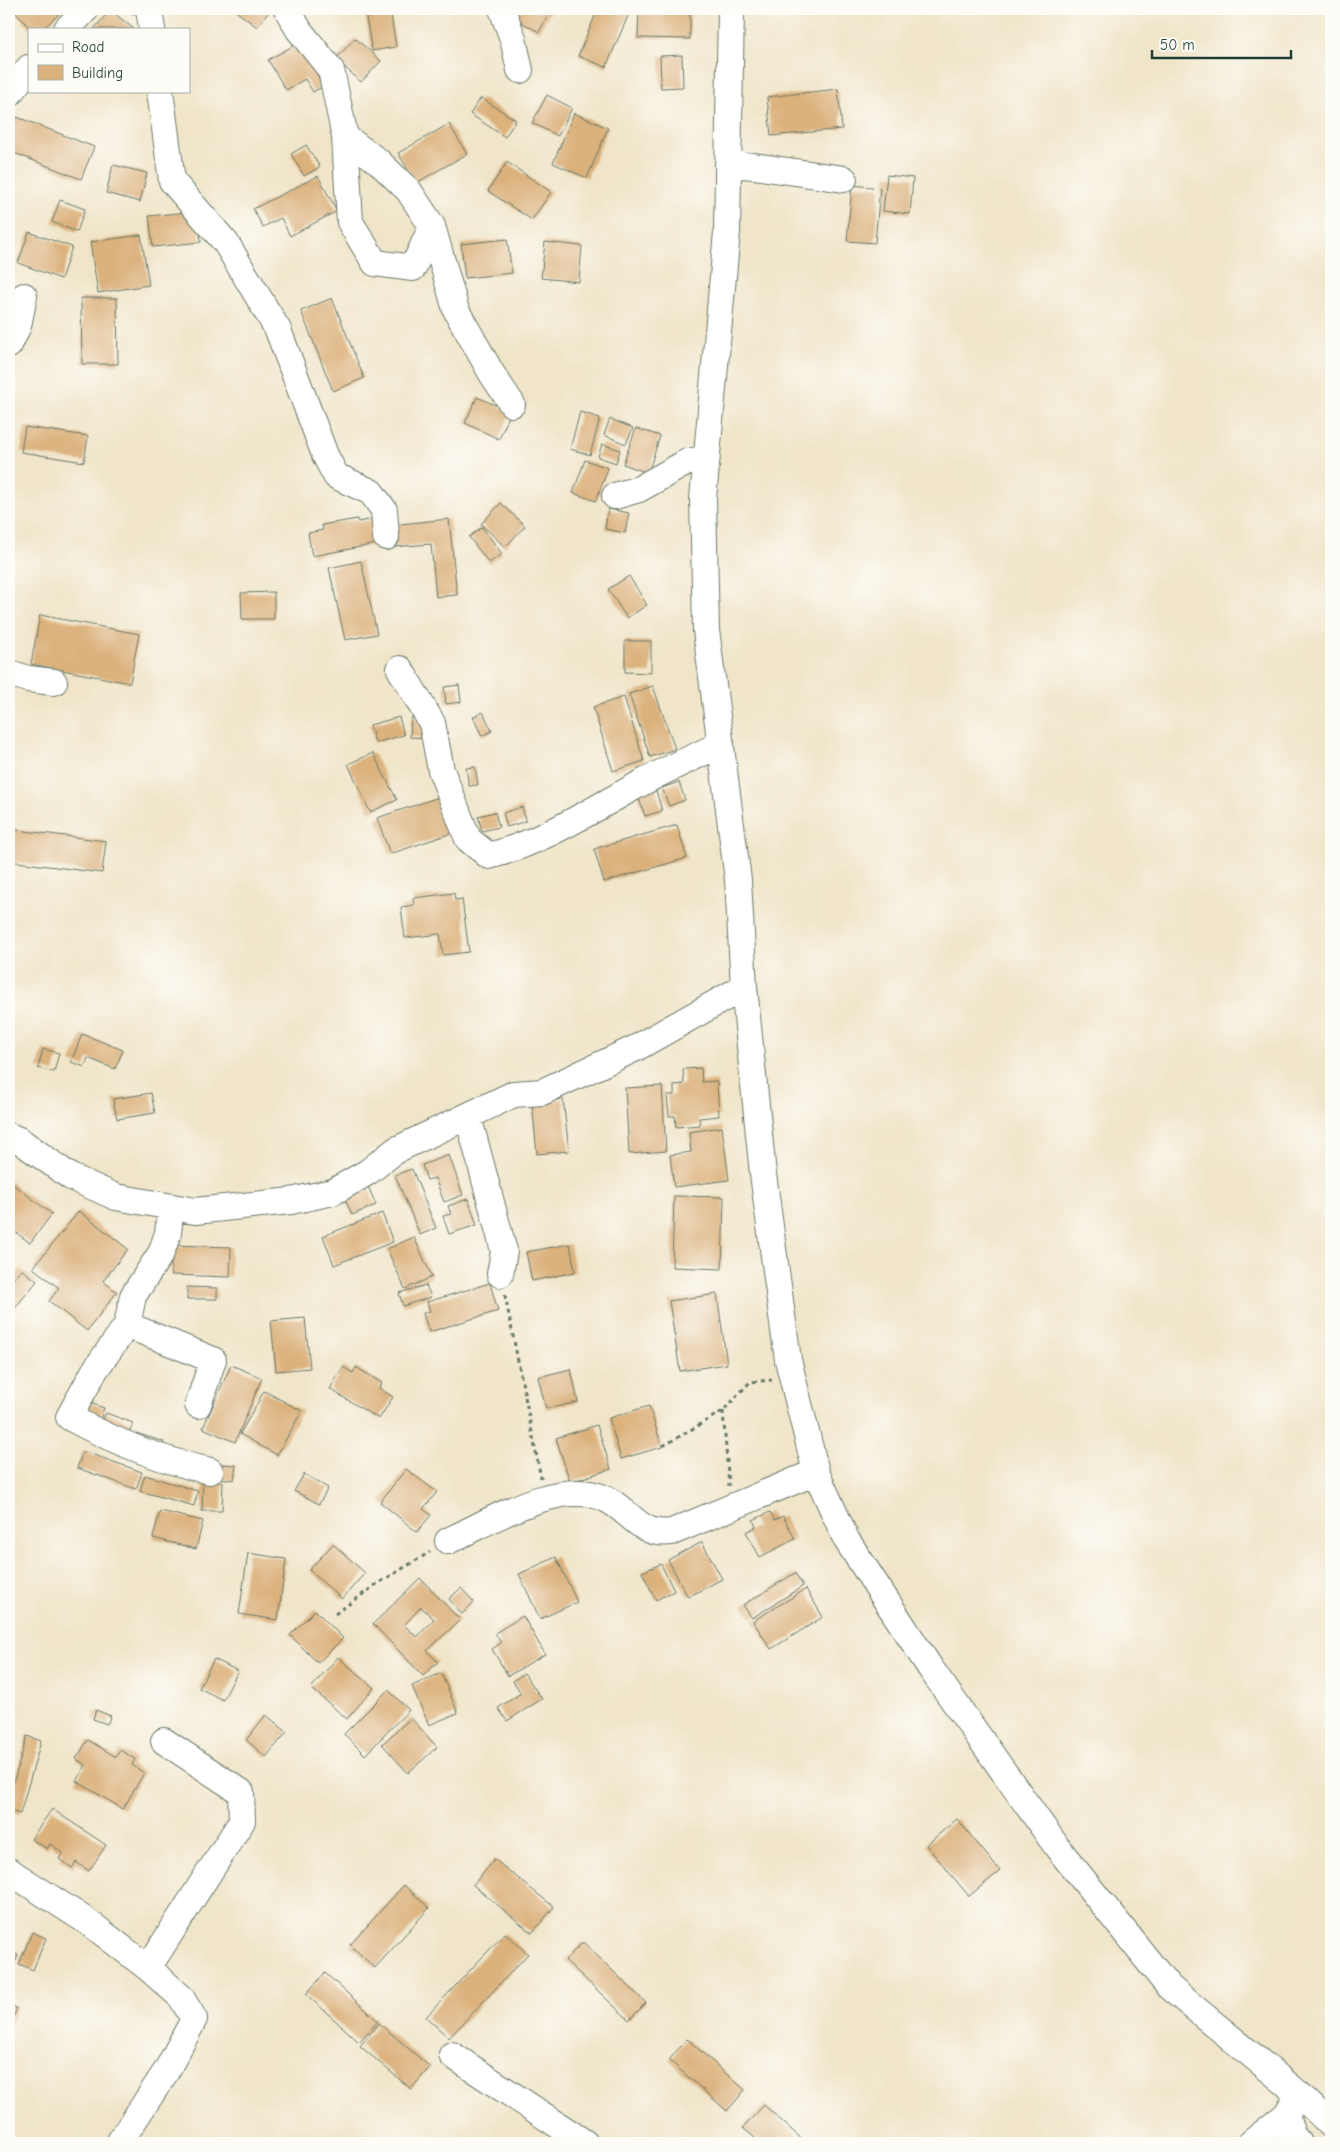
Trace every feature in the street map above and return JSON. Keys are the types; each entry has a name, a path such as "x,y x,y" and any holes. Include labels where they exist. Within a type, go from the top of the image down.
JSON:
{"street":[{"path":"68,28 86,9"},
{"path":"149,9 152,28"},
{"path":"287,9 299,30 331,70 345,137 350,222 375,263 413,268 432,226"},
{"path":"502,9 513,39 520,70"},
{"path":"731,9 727,232 703,499 706,630 738,880 744,987 763,1174 788,1360 816,1472 846,1539 931,1669 1057,1847 1169,1987 1293,2105 1331,2125"},
{"path":"9,94 28,69"},
{"path":"160,92 172,181 226,243 278,330 325,455 336,476 371,492 384,510 386,537"},
{"path":"345,137 379,162 409,190 432,226 456,310 492,374 512,404"},
{"path":"728,164 844,179"},
{"path":"9,345 18,326 24,296"},
{"path":"615,496 639,490 689,461 706,460"},
{"path":"400,668 432,723 441,770 468,839 489,856 516,849 603,806 654,776 721,744"},
{"path":"9,673 28,679 54,682"},
{"path":"9,1136 19,1140 71,1177 116,1197 195,1211 291,1201 333,1192 368,1172 396,1150 514,1094 542,1092 636,1048 744,987"},
{"path":"468,1116 504,1251 500,1274"},
{"path":"171,1207 166,1239 161,1253 133,1296 127,1326 95,1370 69,1417 97,1433 174,1463 210,1471"},
{"path":"127,1326 213,1360 198,1405"},
{"path":"448,1541 536,1500 576,1492 596,1495 608,1500 649,1531 672,1532 816,1472"},
{"path":"148,1968 242,1821 241,1792 164,1741"},
{"path":"9,1871 91,1924 148,1968 181,1997 194,2019 168,2070 119,2143"},
{"path":"452,2055 585,2143"},
{"path":"1251,2143 1293,2105"},
{"path":"1293,2105 1292,2135 1299,2143"}],"path":[{"path":"500,1274 545,1498"},
{"path":"663,1446 723,1411 750,1382 793,1379"},
{"path":"723,1411 731,1508"},
{"path":"335,1614 377,1584 448,1541"}],"building":[{"path":"12,9 64,9 44,28 30,28"},
{"path":"113,9 136,9 135,14"},
{"path":"233,9 271,9 257,27"},
{"path":"390,9 396,47 372,51 365,13"},
{"path":"514,9 552,9 539,32 510,16"},
{"path":"598,9 631,9 606,67 578,56"},
{"path":"639,9 690,9 690,39 638,38"},
{"path":"110,10 133,28 95,28"},
{"path":"355,38 381,61 361,82 336,59"},
{"path":"298,43 324,86 313,92 305,79 286,90 268,60"},
{"path":"682,55 683,87 661,88 660,56"},
{"path":"838,89 842,129 771,136 767,97"},
{"path":"547,95 572,108 558,136 532,123"},
{"path":"481,98 516,120 505,137 470,114"},
{"path":"574,113 608,128 587,178 553,163"},
{"path":"17,117 94,147 81,179 9,151 9,138"},
{"path":"449,124 467,154 416,183 398,153"},
{"path":"306,145 320,167 304,176 291,154"},
{"path":"507,162 551,192 532,220 488,191"},
{"path":"113,165 147,173 140,202 106,193"},
{"path":"887,175 913,178 910,214 883,211"},
{"path":"318,176 337,211 290,236 281,218 263,227 253,209"},
{"path":"852,185 880,188 875,243 847,241"},
{"path":"60,200 85,209 77,232 52,222"},
{"path":"198,211 201,242 153,247 149,216"},
{"path":"29,232 72,247 61,279 18,263"},
{"path":"141,235 149,285 98,293 90,242"},
{"path":"507,239 512,273 465,278 461,244"},
{"path":"545,242 582,246 579,282 541,278"},
{"path":"81,298 117,298 118,364 82,364"},
{"path":"332,298 364,378 333,391 301,311"},
{"path":"477,397 511,412 499,439 465,423"},
{"path":"580,412 600,418 590,455 570,449"},
{"path":"610,419 633,428 626,444 604,435"},
{"path":"25,427 88,436 84,462 21,452"},
{"path":"636,428 660,436 648,473 623,464"},
{"path":"602,444 620,450 616,463 598,457"},
{"path":"585,460 608,468 596,501 573,493"},
{"path":"501,503 525,526 505,547 481,524"},
{"path":"608,509 629,513 625,533 605,529"},
{"path":"357,519 358,522 373,519 377,544 312,556 308,533 323,530 322,525"},
{"path":"449,519 457,595 436,597 431,544 394,547 391,525"},
{"path":"482,527 502,554 489,563 469,537"},
{"path":"361,561 377,634 345,640 329,568"},
{"path":"629,576 647,605 627,618 608,589"},
{"path":"274,592 274,619 242,619 241,593"},
{"path":"40,615 139,634 130,683 31,664"},
{"path":"625,641 651,641 651,673 625,672"},
{"path":"459,685 461,702 446,704 444,687"},
{"path":"653,686 675,749 650,757 629,694"},
{"path":"624,697 644,761 613,771 593,707"},
{"path":"483,712 492,731 482,736 473,717"},
{"path":"399,717 404,735 375,743 370,725"},
{"path":"411,718 425,719 423,738 410,737"},
{"path":"373,753 397,800 370,812 348,764"},
{"path":"475,767 478,785 469,786 466,768"},
{"path":"679,782 685,800 669,806 662,788"},
{"path":"655,787 662,811 645,816 637,793"},
{"path":"439,797 452,833 390,854 377,818"},
{"path":"522,807 526,821 507,827 503,813"},
{"path":"495,812 499,827 482,831 478,816"},
{"path":"677,825 687,858 604,882 594,849"},
{"path":"9,829 106,841 102,873 9,861"},
{"path":"454,893 455,900 462,899 469,952 443,955 440,934 405,938 401,907 414,905 413,898"},
{"path":"82,1034 123,1050 115,1069 88,1058 85,1067 71,1062"},
{"path":"43,1049 59,1053 54,1072 38,1068"},
{"path":"701,1068 702,1082 717,1081 719,1116 699,1118 700,1125 676,1127 675,1116 669,1116 667,1095 674,1095 674,1085 684,1084 683,1069"},
{"path":"662,1086 666,1151 629,1154 625,1088"},
{"path":"151,1093 155,1113 117,1119 113,1099"},
{"path":"563,1099 569,1151 537,1154 532,1102"},
{"path":"722,1127 729,1180 674,1187 670,1155 691,1152 689,1132"},
{"path":"449,1155 463,1195 444,1202 435,1178 427,1180 422,1165"},
{"path":"412,1169 436,1228 420,1235 395,1175"},
{"path":"9,1181 52,1214 30,1243 9,1227"},
{"path":"368,1186 376,1205 352,1215 344,1197"},
{"path":"674,1196 724,1197 722,1269 672,1267"},
{"path":"468,1199 477,1225 449,1234 443,1216 451,1214 448,1206"},
{"path":"79,1211 128,1249 103,1281 117,1292 87,1331 49,1301 59,1288 33,1268"},
{"path":"382,1213 393,1242 334,1265 323,1236"},
{"path":"414,1237 432,1277 405,1289 387,1249"},
{"path":"570,1244 575,1272 532,1281 526,1252"},
{"path":"171,1245 231,1247 230,1277 171,1275"},
{"path":"21,1269 37,1281 11,1313 9,1311 9,1284"},
{"path":"490,1283 498,1311 429,1332 423,1313 430,1311 427,1302"},
{"path":"426,1285 431,1297 403,1306 399,1293"},
{"path":"187,1287 217,1288 217,1299 187,1299"},
{"path":"717,1294 727,1364 680,1371 669,1301"},
{"path":"305,1318 310,1368 276,1371 271,1321"},
{"path":"231,1365 262,1378 235,1442 203,1428"},
{"path":"343,1367 353,1373 356,1367 382,1383 379,1388 393,1397 379,1419 330,1389"},
{"path":"571,1369 578,1402 546,1409 538,1377"},
{"path":"264,1391 302,1411 277,1455 240,1434"},
{"path":"84,1401 104,1408 99,1423 79,1415"},
{"path":"649,1406 662,1447 621,1459 609,1418"},
{"path":"106,1413 133,1423 127,1438 100,1427"},
{"path":"597,1425 611,1469 570,1482 556,1438"},
{"path":"136,1433 164,1442 160,1453 132,1444"},
{"path":"83,1451 142,1472 136,1489 77,1468"},
{"path":"221,1464 236,1465 234,1480 220,1478"},
{"path":"406,1469 437,1492 423,1509 431,1515 417,1532 380,1502"},
{"path":"304,1474 328,1488 319,1504 294,1491"},
{"path":"145,1475 198,1491 194,1506 140,1491"},
{"path":"203,1482 223,1482 222,1511 202,1511"},
{"path":"160,1511 203,1521 196,1549 153,1538"},
{"path":"770,1512 775,1520 783,1516 795,1539 760,1557 746,1532 756,1527 753,1520"},
{"path":"702,1542 722,1579 688,1597 668,1560"},
{"path":"333,1544 365,1573 342,1599 309,1570"},
{"path":"248,1553 286,1559 278,1620 239,1614"},
{"path":"556,1557 577,1602 540,1619 519,1574"},
{"path":"661,1564 674,1591 656,1600 642,1572"},
{"path":"795,1573 803,1586 752,1618 743,1605"},
{"path":"420,1578 460,1620 427,1651 438,1662 423,1676 373,1624","holes":["421,1607 434,1619 417,1637 404,1625"]},
{"path":"461,1588 474,1602 462,1614 449,1599"},
{"path":"806,1589 823,1617 771,1649 753,1621"},
{"path":"315,1610 343,1638 318,1663 290,1635"},
{"path":"523,1616 545,1654 508,1676 492,1649 501,1643 495,1633"},
{"path":"338,1657 374,1688 347,1719 311,1688"},
{"path":"214,1659 238,1671 223,1700 199,1688"},
{"path":"441,1673 458,1713 429,1725 412,1686"},
{"path":"524,1673 542,1699 507,1721 498,1708 521,1693 513,1681"},
{"path":"388,1690 409,1710 365,1755 344,1734"},
{"path":"96,1710 111,1716 107,1724 93,1719"},
{"path":"266,1715 287,1732 266,1757 246,1740"},
{"path":"411,1718 437,1747 408,1773 382,1744"},
{"path":"27,1736 41,1741 20,1814 9,1811 9,1783 13,1784"},
{"path":"88,1740 116,1757 120,1750 135,1759 132,1765 144,1773 123,1809 76,1781 86,1765 76,1759"},
{"path":"52,1809 106,1845 89,1871 76,1862 72,1868 59,1859 63,1853 50,1844 47,1849 31,1839"},
{"path":"957,1819 1000,1871 969,1896 926,1845"},
{"path":"494,1859 554,1907 532,1933 473,1885"},
{"path":"404,1885 429,1908 375,1968 350,1945"},
{"path":"32,1932 46,1938 33,1970 19,1964"},
{"path":"505,1933 528,1954 449,2038 426,2017"},
{"path":"583,1942 646,2003 629,2020 565,1960"},
{"path":"9,1951 18,1955 9,1977"},
{"path":"325,1973 378,2021 359,2042 306,1994"},
{"path":"9,2005 17,2008 10,2026 9,2025"},
{"path":"379,2023 430,2067 411,2089 360,2046"},
{"path":"687,2039 745,2090 727,2111 669,2060"},
{"path":"764,2105 806,2143 761,2143 743,2128"}]}
